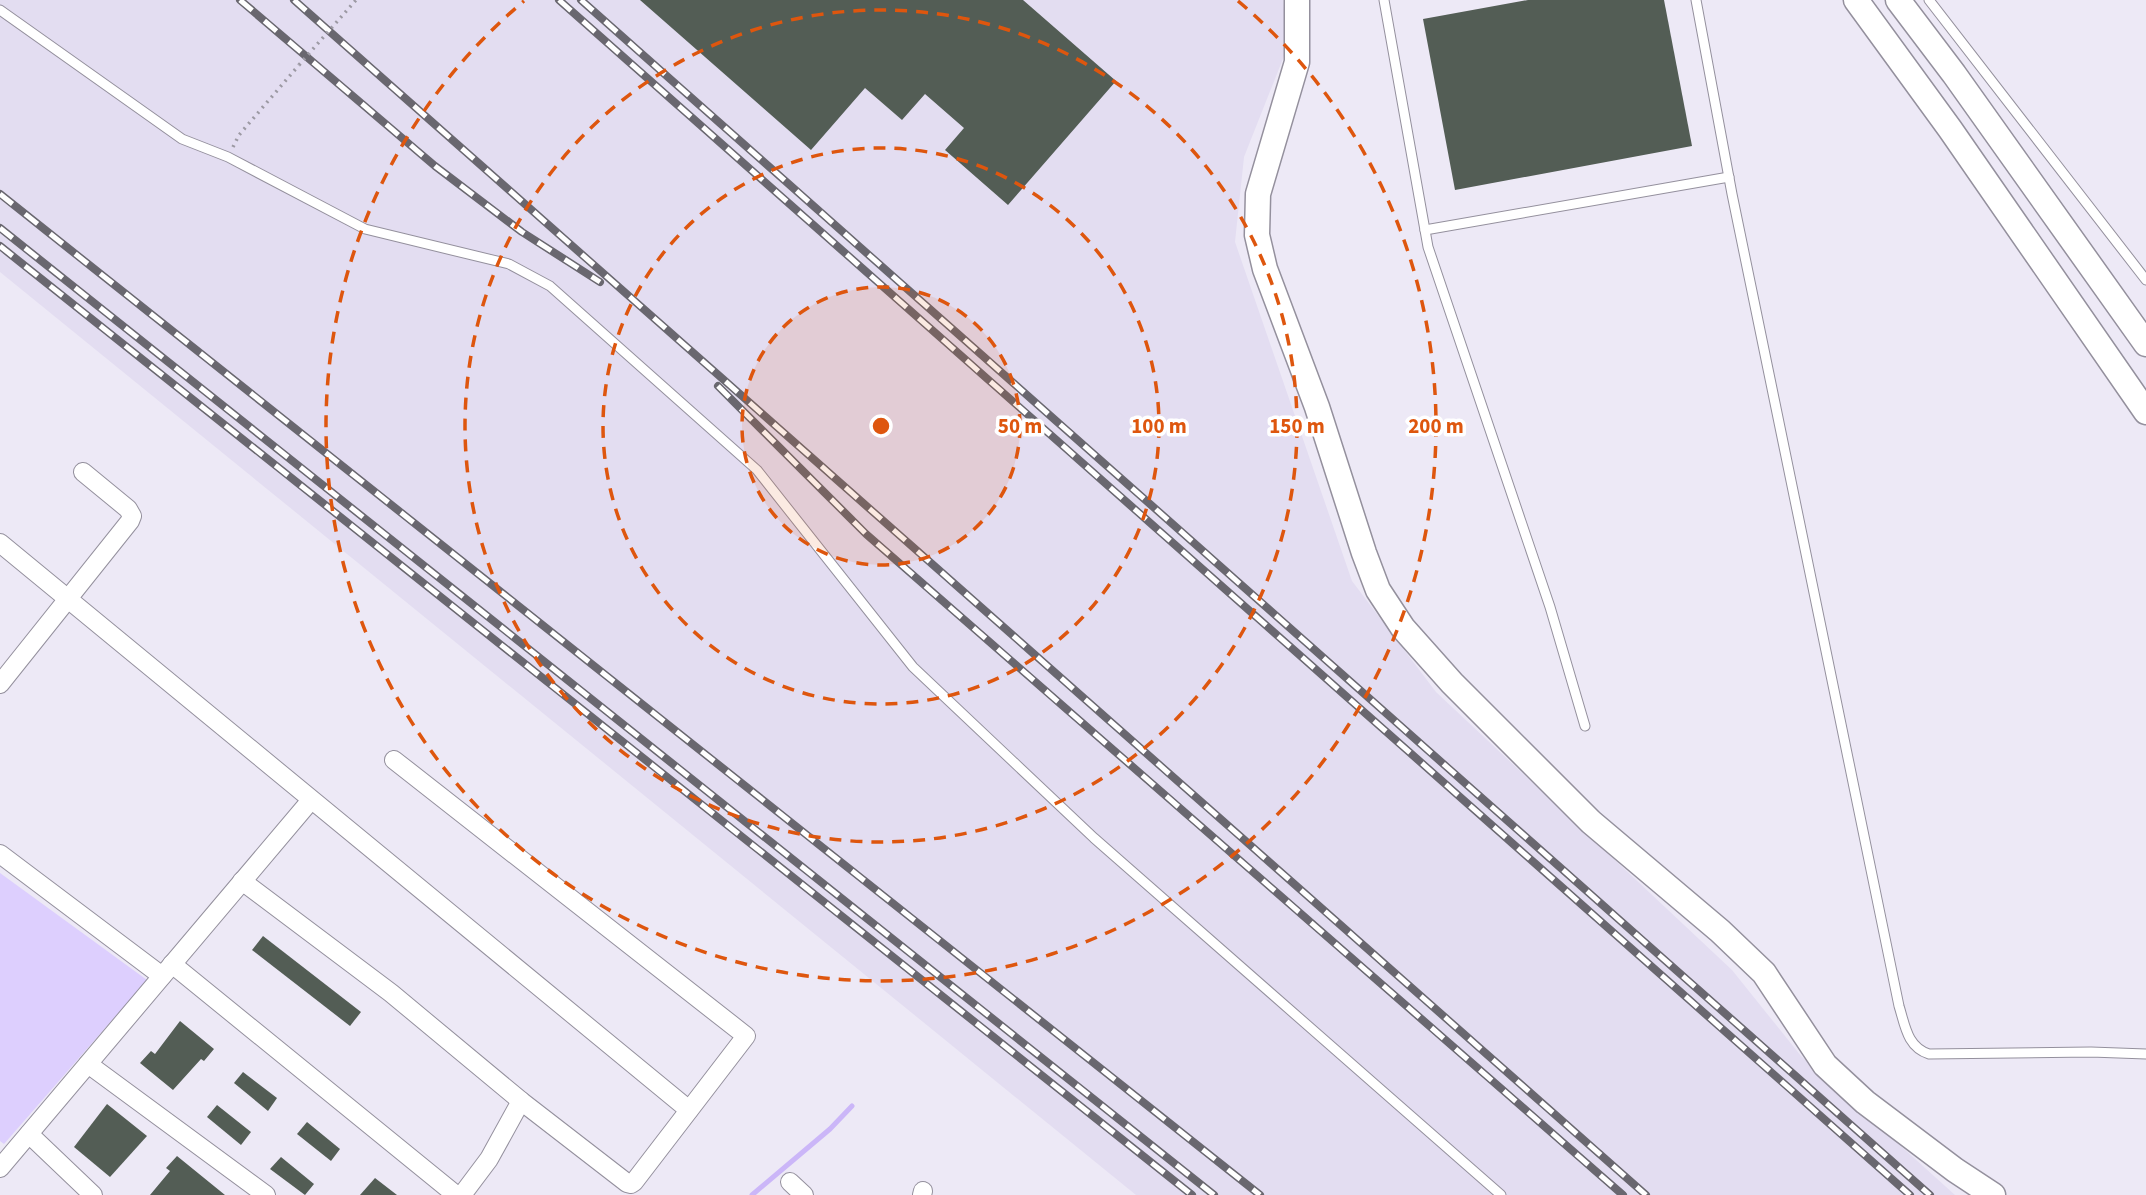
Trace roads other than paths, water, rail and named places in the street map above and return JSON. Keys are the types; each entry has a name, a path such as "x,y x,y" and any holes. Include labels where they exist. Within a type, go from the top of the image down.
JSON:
{"street":[{"path":"1297,0 1297,62 1258,194 1256,235 1265,269 1317,407 1378,590 1404,628 1452,683 1591,822 1720,931 1764,973 1825,1065 1865,1102 1955,1170 1993,1195"},
{"path":"1856,0 1950,129 2146,412"},
{"path":"1898,0 1954,74 2146,344"},
{"path":"0,684 132,516 128,509 83,472"},
{"path":"0,543 689,1110"},
{"path":"242,881 391,993 522,1101 631,1184 746,1036 394,761"},
{"path":"0,1168 311,800"},
{"path":"0,855 167,970 456,1195"},
{"path":"88,1063 266,1195"},
{"path":"462,1195 489,1159 522,1101"},
{"path":"29,1134 93,1195"}],"lane":[{"path":"1384,0 1428,247 1550,607 1585,726"},
{"path":"1696,0 1729,177 1899,1006 1910,1040 1929,1054 2146,1054"},
{"path":"1929,0 2146,280"},
{"path":"0,10 182,139 228,157 365,229 509,264 550,286 757,470 913,667 1094,838 1501,1195"},
{"path":"1425,230 1729,177"}],"waterway":[{"path":"752,1195 830,1129 852,1106"}],"railway":[{"path":"240,0 435,166 522,232 600,282"},
{"path":"294,0 1646,1195"},
{"path":"559,0 1910,1195"},
{"path":"581,0 1930,1195"},
{"path":"0,194 1260,1195"},
{"path":"0,228 1214,1195"},
{"path":"0,246 1192,1195"},
{"path":"718,386 866,534 1623,1195"}]}
